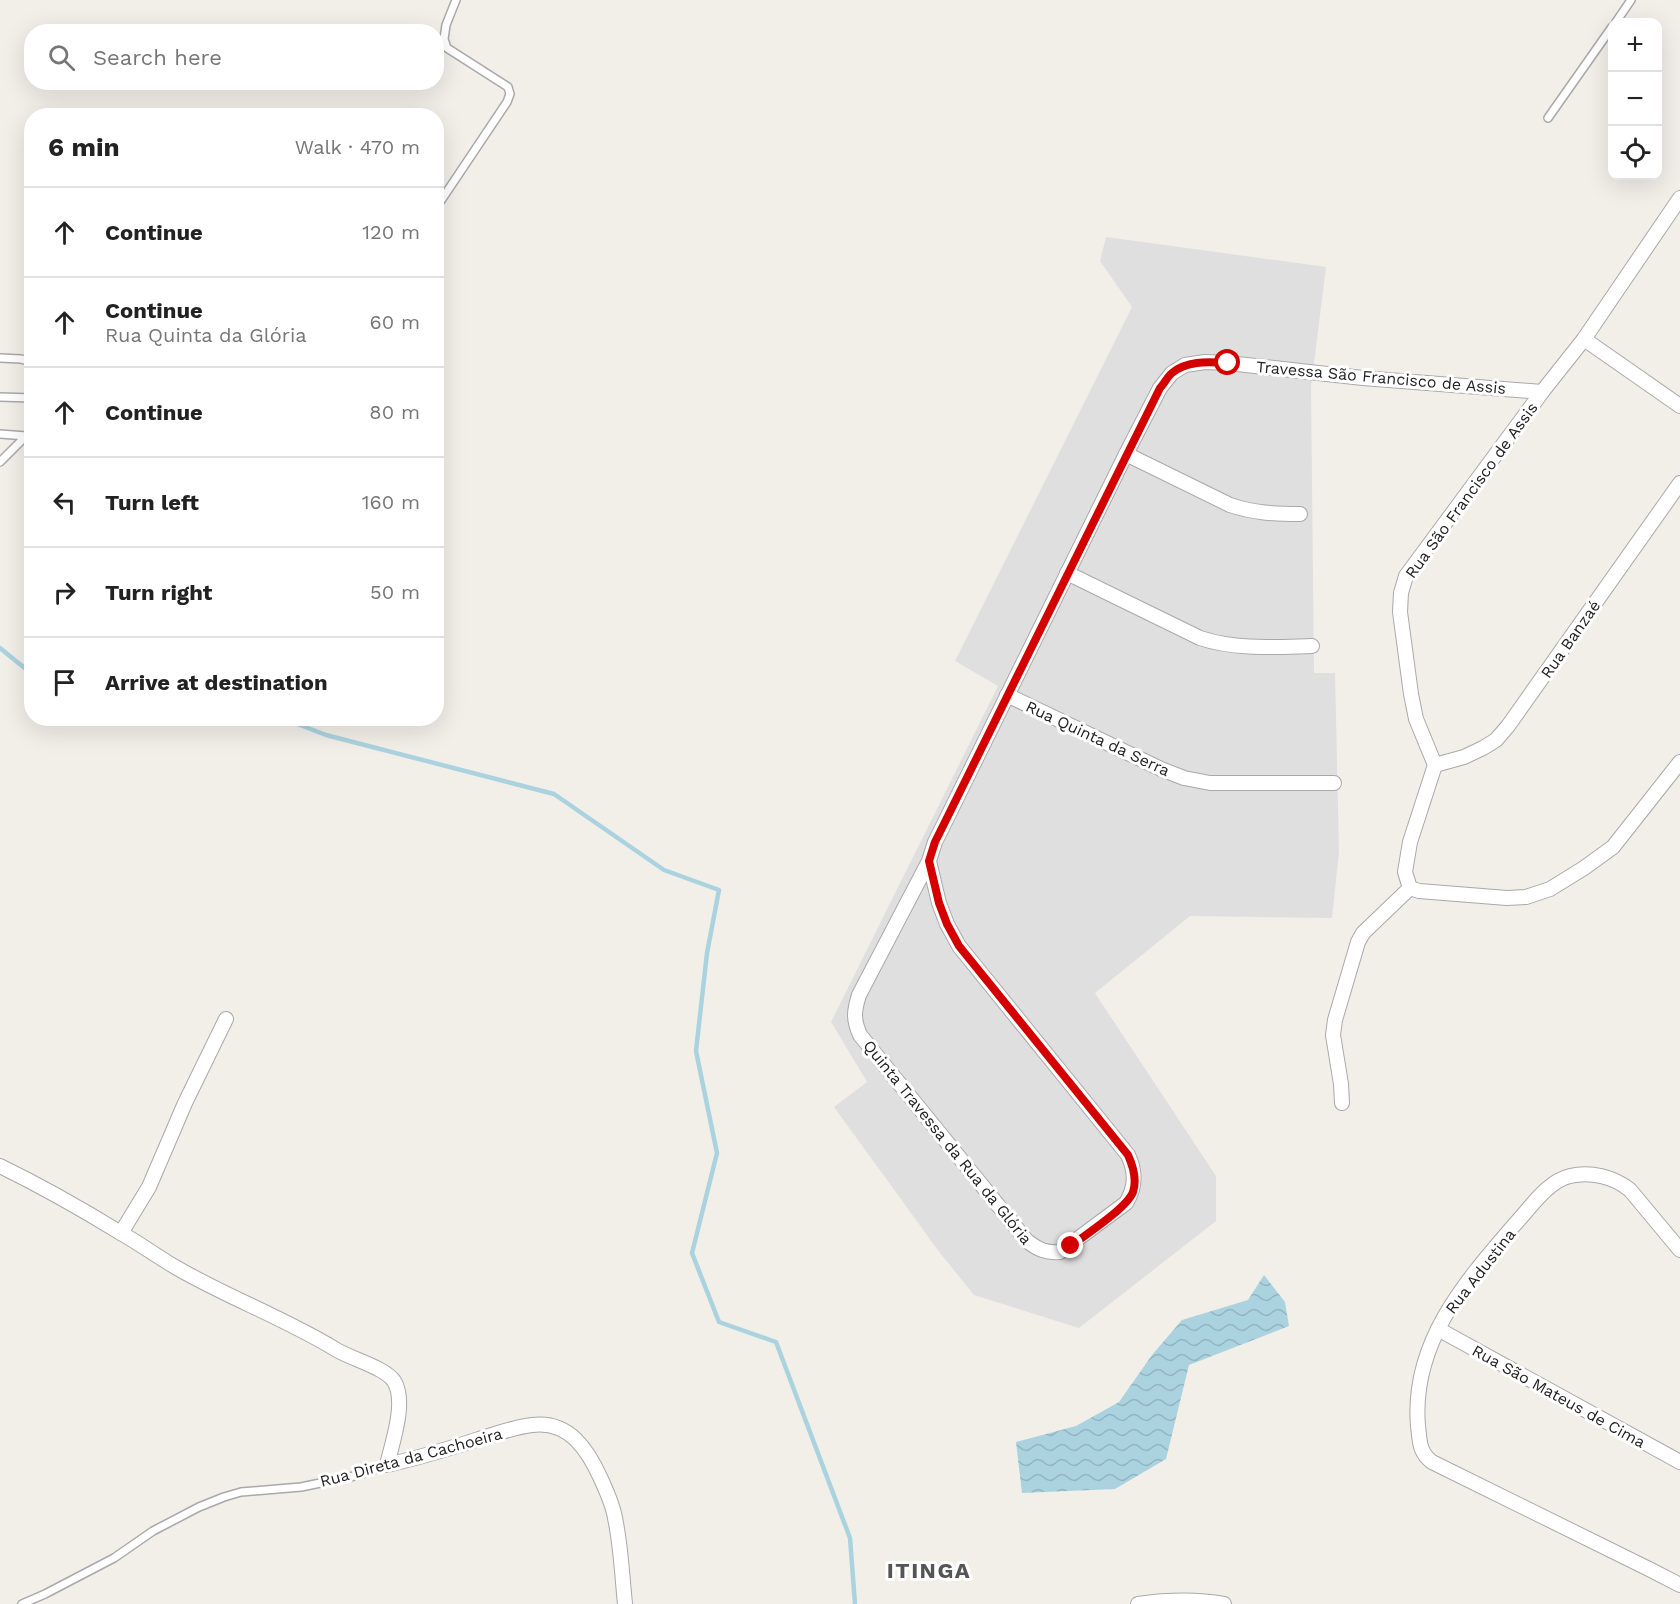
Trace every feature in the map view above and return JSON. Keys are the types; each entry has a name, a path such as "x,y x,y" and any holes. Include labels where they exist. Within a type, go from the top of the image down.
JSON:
{"street":[{"name":"Rua São Francisco de Assis","path":"1435,765 1416,719 1411,694 1400,612 1401,593 1406,576 1584,339 1680,198"},
{"path":"1584,339 1680,406"},
{"name":"Travessa São Francisco de Assis","path":"1007,695 1160,388 1172,373 1185,365 1205,362 1228,363 1363,378 1542,392"},
{"path":"1126,454 1230,505 1266,514 1300,514"},
{"name":"Rua Banzaé","path":"1435,765 1464,757 1496,740 1680,483"},
{"path":"1067,573 1218,645 1312,646"},
{"name":"Rua Quinta da Serra","path":"1007,695 1161,769 1185,778 1210,783 1334,783"},
{"name":"Quinta Travessa da Rua da Glória","path":"929,861 939,903 959,946 1128,1155 1133,1166 1133,1192 1126,1203 1060,1252 1048,1253 1037,1249 1027,1241 860,1035 854,1022 859,995 929,861 935,842 1007,695"},
{"path":"1410,888 1419,891 1507,898 1526,897 1550,889 1613,847 1680,762"},
{"path":"1410,888 1405,872 1410,842 1435,765"},
{"path":"1342,1103 1333,1035 1335,1020 1358,942 1363,933 1410,888"},
{"path":"121,1233 149,1187 184,1102 226,1019"},
{"path":"0,1166 45,1189 177,1268 239,1301 302,1329 358,1361 384,1371 397,1387 399,1404 387,1466"},
{"name":"Rua Adustina","path":"1680,1250 1630,1190 1620,1182 1588,1174 1569,1176 1555,1183 1485,1259 1451,1304 1430,1345 1422,1368 1417,1410 1420,1447 1425,1457 1680,1585"},
{"name":"Rua São Mateus de Cima","path":"1438,1329 1680,1462"},
{"name":"Rua Direta da Cachoeira","path":"387,1466 534,1425 554,1426 571,1435 582,1445 593,1462 613,1508 625,1604"},
{"path":"1138,1604 1181,1601 1224,1604"}],"lane":[{"path":"444,196 507,102 510,94 508,87 447,48 444,39 446,25 456,0"},
{"path":"1619,18 1631,0"},
{"path":"1548,118 1608,33"},
{"path":"0,358 24,360"},
{"path":"0,397 24,398"},
{"path":"0,434 24,436"},
{"path":"0,462 24,438"},
{"name":"Rua Direta da Cachoeira","path":"22,1604 114,1558 153,1531 224,1497 241,1492 301,1487 359,1475 387,1466"}],"shaded area":[{"path":"1106,237 1326,267 1311,387 1314,673 1335,673 1339,852 1332,918 1190,916 1095,993 1216,1176 1216,1221 1079,1328 974,1295 940,1253 834,1107 867,1082 831,1022 998,686 955,661 1132,307 1100,261"}],"water":[{"path":"1264,1275 1285,1302 1289,1326 1189,1365 1166,1459 1115,1489 1022,1493 1016,1442 1076,1426 1119,1402 1152,1355 1182,1320 1248,1300"}],"waterway":[{"path":"0,648 24,668"},
{"path":"303,726 326,735 554,794 664,870 719,890 707,953 696,1051 717,1153 692,1253 719,1322 776,1342 850,1538 855,1604"}],"district":[{"name":"ITINGA","path":"929,1570"}],"route":[{"path":"1071,1246 1126,1203 1133,1192 1133,1166 1128,1155 959,946 939,903 929,861 935,842 1160,388 1172,373 1185,365 1205,362 1228,363"}]}
